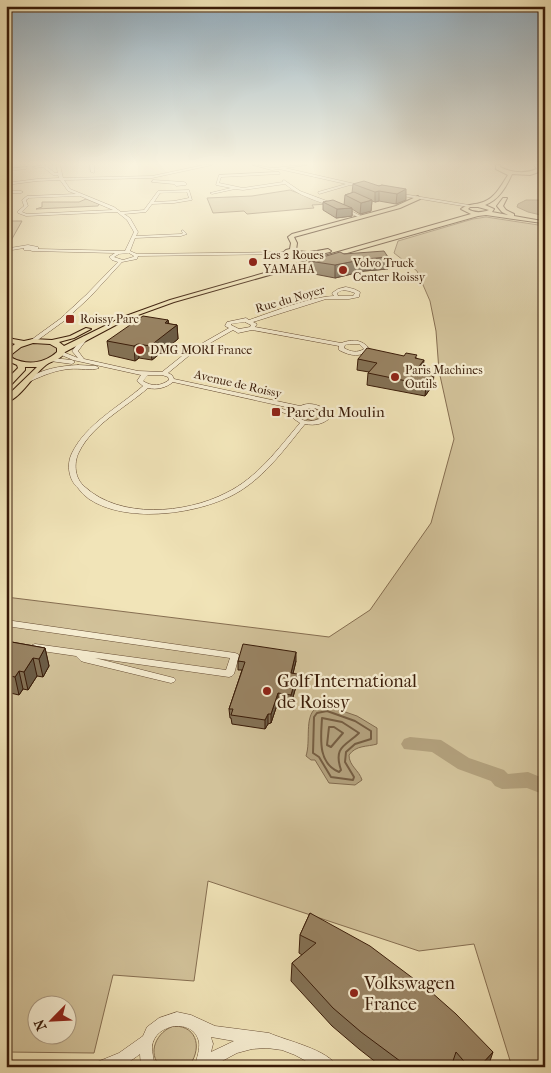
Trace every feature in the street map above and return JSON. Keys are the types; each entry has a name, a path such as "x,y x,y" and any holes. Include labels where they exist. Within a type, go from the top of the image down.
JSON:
{"main road":[{"path":"262,271 290,260 294,243 291,237 294,235 368,215"},
{"path":"48,361 20,364 12,361 8,356 10,342 23,343 72,337 116,316 154,302 438,222 453,215"},
{"path":"6,401 48,361 89,336 125,318 172,301 474,215"},
{"path":"499,215 542,222"},
{"path":"515,215 542,222"},
{"path":"518,215 542,222"},
{"path":"291,253 320,253 363,243"},
{"path":"47,339 58,344 62,352"},
{"path":"6,385 21,372 20,364"}],"street":[{"path":"112,256 126,251 135,237 135,228 123,215"},
{"path":"135,237 182,236 183,232"},
{"path":"6,250 30,248 100,252 126,251 136,255 291,253"},
{"path":"100,252 112,256 114,260 121,261 133,259 136,255"},
{"path":"47,339 62,320 121,261"},
{"name":"Rue du Noyer","path":"231,329 228,326 232,322 250,321 303,304 336,296"},
{"path":"250,321 254,324 252,328"},
{"path":"164,373 189,352 231,329 242,331 252,328 341,345"},
{"path":"84,361 78,357 75,351 76,347 89,336"},
{"path":"48,361 69,362 140,379 141,383 147,386 160,387 170,382 170,376 164,373 146,374 84,361 62,352"},
{"path":"29,380 53,368 78,366 96,368"},
{"path":"140,379 146,374"},
{"name":"Avenue de Roissy","path":"170,382 300,408 316,406 325,409 329,414 322,421 304,422 285,411 170,382"},
{"path":"147,386 93,430 79,446 72,461 72,475 80,486 98,500 118,507 140,511 172,511 210,503 228,495 258,474 304,422"},
{"path":"294,415 300,408"},
{"path":"6,623 235,656 229,674 25,646"},
{"path":"80,655 84,659 171,680"},
{"path":"148,1067 145,1050 147,1041 156,1027 170,1019 179,1017 189,1019 214,1032 278,1042 308,1052 330,1067"},
{"path":"198,1024 204,1032 207,1043 202,1066"},
{"path":"102,1067 124,1058 147,1041"},
{"path":"202,1066 231,1048 278,1042"}],"shaded area":[{"path":"486,217 545,226 545,1067 512,1067 474,944 419,951 208,881 194,981 113,975 94,1053 6,1052 6,597 329,637 370,610 431,523 454,439 439,371 436,331 430,301 417,271 394,253 398,241"},
{"path":"6,221 22,221 8,246 6,246"},
{"path":"34,342 54,344 59,350 43,361 29,363 17,360 12,356 15,349"},
{"path":"311,408 322,411 323,416 313,421 299,417 299,412"},
{"path":"174,1026 189,1030 196,1040 195,1054 188,1067 161,1067 154,1055 158,1037"}],"water":[{"path":"328,706 357,716 377,728 377,744 355,749 349,755 349,759 362,780 355,785 329,783 315,760 311,760 306,756 312,712 316,708"}],"building":[{"path":"384,251 388,257 335,265 309,261 340,252 344,254"},
{"path":"143,316 168,320 165,323 177,325 150,346 138,344 134,346 107,341"},
{"path":"367,348 404,356 406,353 417,355 415,358 424,360 416,370 434,374 426,385 368,373 377,363 358,359"},
{"path":"6,641 45,648 39,659 33,658 24,672 19,671 15,677 6,675"},
{"name":"Golf International de Roissy","path":"243,644 296,652 291,673 297,674 291,695 278,693 271,714 268,714 265,720 231,715 233,709 229,709 245,662 238,661"},
{"name":"Volkswagen France","path":"310,913 370,946 430,991 456,1014 493,1052 479,1067 469,1067 456,1052 451,1067 412,1067 400,1061 361,1032 333,1008 292,963 316,943 300,935"}],"waterway":[{"path":"410,744 435,745 464,764 478,767 482,771 497,775 502,781 528,780 545,787"}],"place":[{"name":"Les 2 Roues YAMAHA","path":"253,262"},
{"name":"Volvo Truck Center Roissy","path":"343,270"},
{"name":"Roissy Parc","path":"70,319"},
{"name":"DMG MORI France","path":"140,350"},
{"name":"Paris Machines Outils","path":"395,377"},
{"name":"Parc du Moulin","path":"276,412"},
{"name":"Golf International de Roissy","path":"267,691"},
{"name":"Volkswagen France","path":"354,993"}]}
